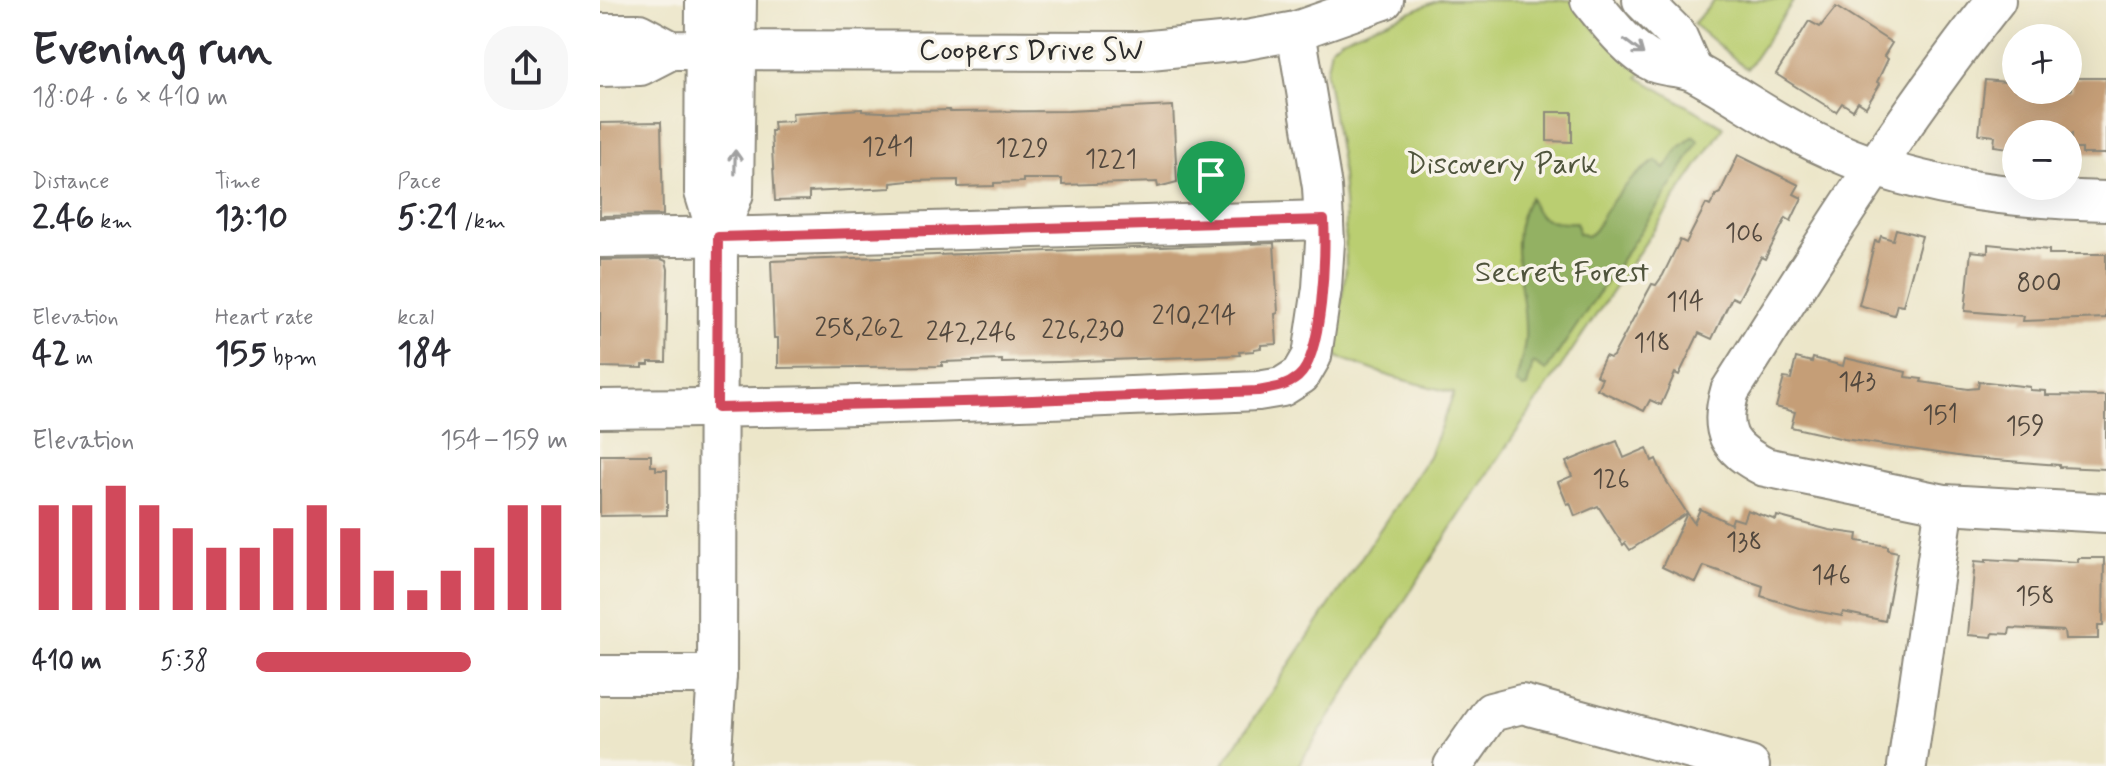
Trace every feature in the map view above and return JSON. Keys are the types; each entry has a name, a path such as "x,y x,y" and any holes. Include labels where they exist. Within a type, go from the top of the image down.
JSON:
{"street":[{"path":"705,0 704,192 718,237 717,675 711,766"},
{"path":"704,50 737,0"},
{"name":"Coopers Drive SW","path":"600,67 640,66 704,50 1140,51 1241,41 1296,31 1384,0"},
{"path":"1590,0 1621,37 1655,63 1693,71 1815,142 1877,168 1962,190 2043,200 2106,201"},
{"path":"1642,0 1677,35 1693,71"},
{"path":"1996,0 1959,47 1730,391 1724,412 1728,436 1741,455 1765,467 1945,504 2106,513"},
{"path":"600,409 1051,399 1258,391 1282,387 1301,375 1312,356 1325,242 1322,187 1296,31"},
{"name":"Coopers Drive SW","path":"600,33 639,33 704,50"},
{"path":"600,238 1324,220"},
{"path":"1907,766 1945,504"},
{"path":"600,675 717,675"},
{"path":"1453,766 1491,712 1522,704 1738,764"}],"green space":[{"name":"Discovery Park","path":"1439,0 1571,0 1597,31 1643,72 1638,77 1724,127 1460,515 1298,766 1222,766 1429,456 1454,393 1392,377 1337,357 1336,342 1346,268 1341,162 1326,73 1331,47 1341,39"},
{"path":"1715,0 1794,0 1747,69 1693,24"},
{"name":"Secret Forest","path":"1694,136 1698,141 1680,173 1546,371 1533,363 1527,387 1523,388 1516,383 1525,339 1517,249 1522,214 1530,197 1535,210 1543,218 1576,222 1578,233 1587,236 1621,190 1656,161 1665,169 1679,148"}],"building":[{"path":"1836,7 1892,43 1884,56 1888,59 1877,82 1880,84 1866,107 1858,102 1853,110 1842,103 1836,112 1776,74 1809,21 1820,27"},
{"path":"2082,78 2106,78 2106,154 2082,154 2082,120 2002,120 2002,147 1994,146 1995,136 1979,134 1985,80 2002,82 2002,104 2082,104"},
{"path":"1173,106 1177,182 1158,187 1157,182 1062,185 1062,179 1023,179 1023,182 994,183 994,186 958,187 958,180 909,181 891,183 891,188 809,192 809,200 775,201 771,131 774,131 773,122 793,121 792,113 862,109 883,112 1068,111"},
{"path":"1547,112 1572,112 1572,142 1547,141"},
{"path":"661,122 663,215 600,216 600,123"},
{"path":"1738,155 1799,185 1794,194 1802,198 1791,221 1786,218 1765,259 1761,257 1738,300 1732,297 1712,339 1699,333 1679,375 1675,373 1661,405 1650,400 1644,411 1597,389 1602,378 1596,375 1605,356 1613,356 1652,284 1656,285 1663,275 1680,240 1686,243 1706,204 1710,206 1720,193"},
{"path":"1896,229 1922,236 1903,305 1897,304 1894,315 1859,305 1875,241 1879,242 1881,236 1893,240"},
{"path":"1274,243 1277,344 1261,345 1254,351 1239,352 1240,355 1058,362 942,362 942,366 778,368 771,261"},
{"path":"1988,244 2049,250 2049,254 2106,254 2106,318 2023,321 2024,316 1965,311 1971,251 1988,253"},
{"path":"600,260 666,261 668,269 666,362 649,362 643,368 600,367"},
{"path":"1796,358 1812,362 1813,358 1843,366 1845,358 1906,372 1905,377 1922,379 1921,382 1968,389 1978,388 1979,381 2030,387 2030,390 2046,391 2046,395 2106,396 2106,469 1971,458 1844,439 1791,427 1795,412 1776,407 1784,378 1791,379"},
{"path":"1617,441 1624,458 1647,448 1652,461 1656,459 1687,513 1630,550 1625,543 1623,545 1598,506 1575,516 1558,482 1572,476 1566,462"},
{"path":"600,455 651,455 651,466 656,466 656,470 667,470 667,515 600,516"},
{"path":"1700,509 1731,524 1733,518 1743,521 1747,510 1776,520 1777,516 1858,534 1857,541 1888,546 1888,550 1898,552 1885,621 1843,612 1842,616 1799,608 1761,596 1763,586 1704,566 1696,583 1662,567 1687,513 1694,523"},
{"path":"2078,558 2104,558 2103,626 2098,626 2098,639 2065,639 2064,631 2010,628 2009,634 1993,633 1992,637 1968,635 1975,561 2021,559 2078,562"}],"route":[{"path":"1324,220 1322,288 1312,356 1301,375 1282,387 1258,391 1004,401 717,408 718,237 1211,223 1324,220"}]}
